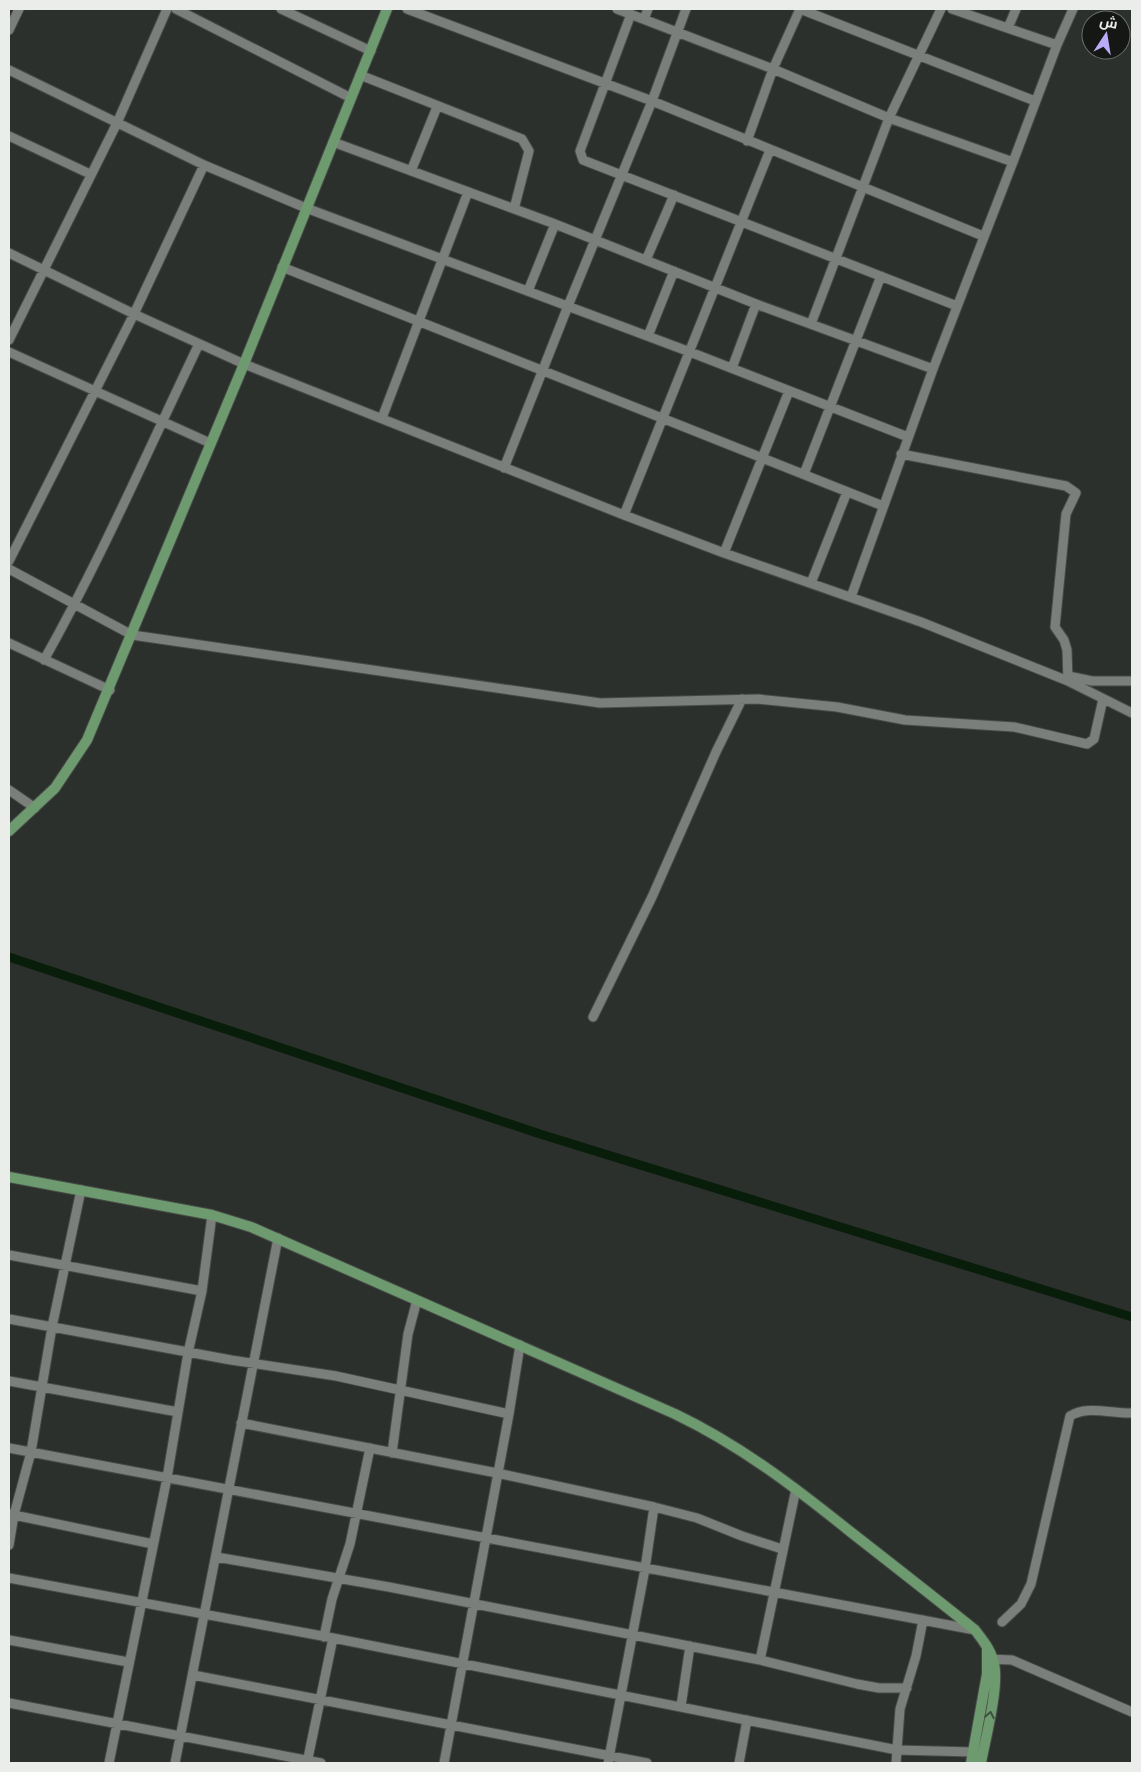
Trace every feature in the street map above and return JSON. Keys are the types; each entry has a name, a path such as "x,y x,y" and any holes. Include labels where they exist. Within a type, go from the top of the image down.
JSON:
{"main road":[{"path":"9,831 55,788 79,755 110,690 387,9"},
{"path":"9,1177 232,1220 278,1238 711,1431 796,1489 975,1630 987,1648 996,1675 981,1763"},
{"path":"971,1763 990,1659"}],"street":[{"path":"9,30 19,9"},
{"path":"9,340 117,123 167,9"},
{"path":"176,9 351,98"},
{"path":"281,9 370,51"},
{"path":"407,9 652,101 983,236"},
{"path":"617,9 773,69 889,118 1013,162"},
{"path":"644,19 648,9"},
{"path":"504,468 652,101 686,9"},
{"path":"747,141 773,69 800,9 1035,101"},
{"path":"811,324 838,258 889,118 917,55 941,9"},
{"path":"952,9 1057,45"},
{"path":"1008,28 1016,9"},
{"path":"851,597 901,454 983,236 1057,45 1073,9"},
{"path":"631,14 580,155 591,164 838,258 957,306"},
{"path":"9,70 204,165 306,208 908,436"},
{"path":"360,75 437,107 510,134 527,145 528,158 514,208"},
{"path":"411,171 437,107"},
{"path":"9,136 90,174"},
{"path":"333,142 514,208 713,288 933,369"},
{"path":"624,515 690,352 713,288 770,150"},
{"path":"9,561 134,314 204,165"},
{"path":"382,418 444,260 468,192"},
{"path":"646,260 674,195"},
{"path":"528,291 555,224"},
{"path":"9,253 134,314 244,364 624,515 724,553 921,622 1068,678 1103,699 1132,713"},
{"path":"282,267 883,506"},
{"path":"648,336 674,271"},
{"path":"804,474 881,276"},
{"path":"732,368 756,304"},
{"path":"44,660 76,604 127,501 198,344"},
{"path":"9,352 95,389 210,443"},
{"path":"724,553 789,391"},
{"path":"901,454 1073,489 1076,496 1066,514 1055,627 1064,640 1067,650 1068,678"},
{"path":"811,583 847,492"},
{"path":"9,569 132,634 600,703 742,699 808,704 905,720 1014,727 1087,744 1094,739 1103,699"},
{"path":"9,643 110,690"},
{"path":"1068,678 1092,681 1132,681"},
{"path":"593,1016 652,897 716,752 742,699"},
{"path":"9,790 35,808"},
{"path":"9,1545 11,1515 31,1452 52,1327 81,1190"},
{"path":"109,1763 115,1724 167,1478 188,1353 202,1291 212,1215"},
{"path":"175,1763 278,1238"},
{"path":"9,1255 65,1267 202,1291"},
{"path":"392,1453 408,1334 417,1300"},
{"path":"9,1319 188,1353 336,1376 509,1414"},
{"path":"444,1763 449,1724 486,1539 520,1345"},
{"path":"9,1381 178,1412"},
{"path":"1002,1622 1021,1604 1031,1584 1070,1416 1076,1412 1088,1410 1132,1413"},
{"path":"241,1424 497,1473 654,1507 697,1518 782,1549"},
{"path":"9,1448 975,1630"},
{"path":"307,1762 321,1700 332,1599 340,1579 370,1448"},
{"path":"760,1660 796,1489"},
{"path":"609,1760 645,1569 654,1507"},
{"path":"11,1515 154,1544"},
{"path":"216,1557 690,1646 760,1660 857,1684 879,1688 908,1688"},
{"path":"9,1578 681,1706 897,1750 973,1752"},
{"path":"896,1763 900,1709 908,1688 923,1620"},
{"path":"9,1640 128,1662"},
{"path":"681,1706 690,1646"},
{"path":"990,1659 1012,1660 1132,1712"},
{"path":"193,1675 449,1724 609,1760 647,1763"},
{"path":"9,1704 307,1762 321,1763"},
{"path":"739,1763 747,1720"}],"waterway":[{"path":"9,957 540,1134 1132,1317"}]}
